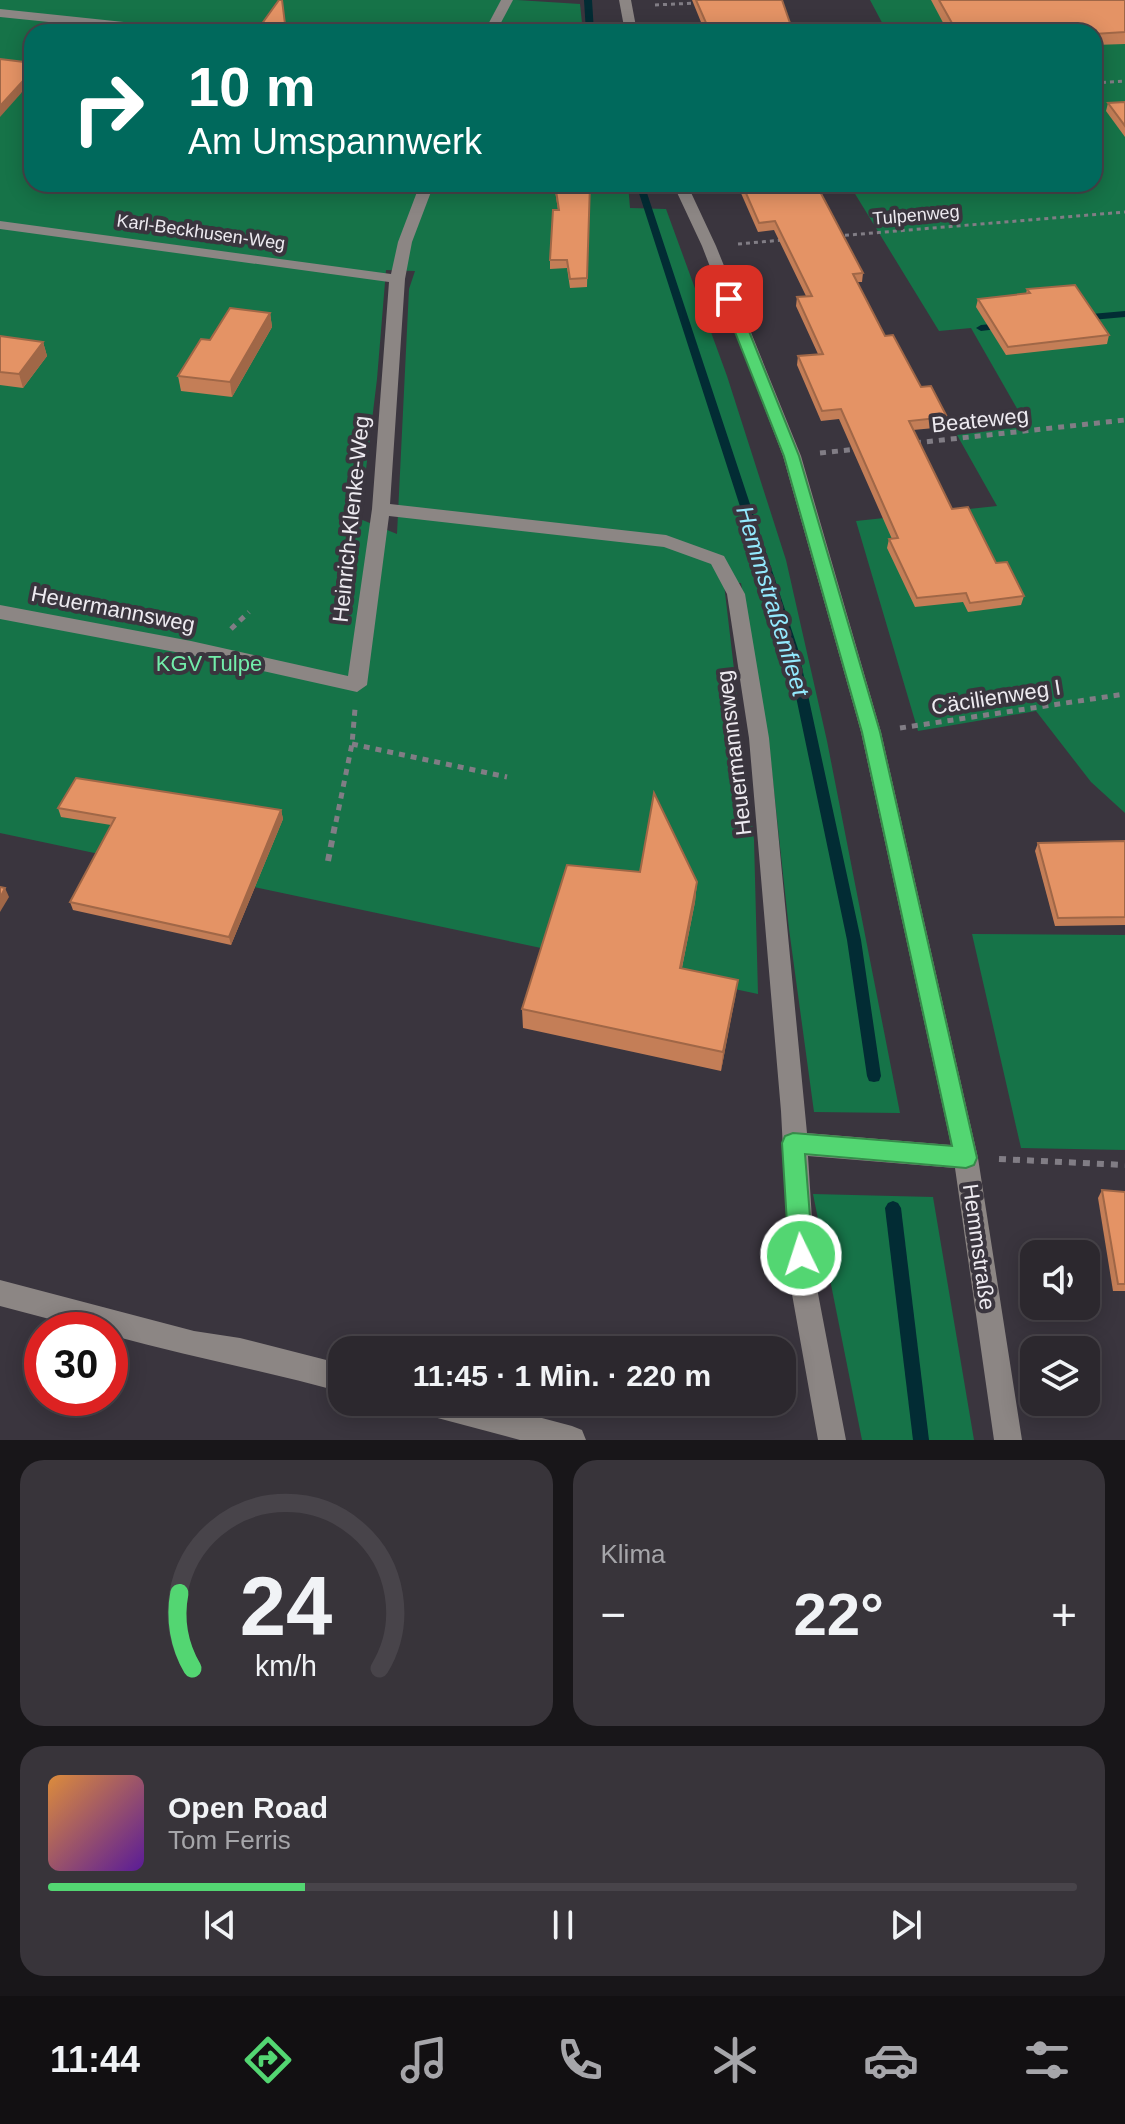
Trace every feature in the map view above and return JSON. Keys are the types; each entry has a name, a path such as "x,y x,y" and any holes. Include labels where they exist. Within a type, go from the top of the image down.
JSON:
{"street":[{"path":"494,24 507,0"},
{"path":"625,3 629,24"},
{"path":"0,13 105,24"},
{"name":"Heinrich-Klenke-Weg","path":"357,685 381,509 397,279 405,242 424,192"},
{"name":"Hemmstraße","path":"684,192 709,246 792,456 871,732 966,1158 1008,1440"},
{"name":"Karl-Beckhusen-Weg","path":"0,225 397,279"},
{"name":"Heuermannsweg","path":"381,509 666,541 718,560 736,594 759,738 793,1111 803,1283 832,1440"},
{"name":"Heuermannsweg","path":"0,612 191,648 357,685"},
{"path":"793,1143 966,1158"},
{"path":"0,1293 194,1344 240,1351 328,1374"},
{"path":"482,1416 572,1440"}],"path":[{"path":"625,3 702,3"},
{"path":"1102,82 1125,81"},
{"name":"Tulpenweg","path":"832,236 1125,212"},
{"path":"709,246 786,240"},
{"name":"Beateweg","path":"903,444 1125,420"},
{"path":"792,456 871,448"},
{"path":"328,861 352,744 357,685"},
{"name":"Cäcilienweg I","path":"871,732 1125,694"},
{"path":"352,744 507,777"},
{"path":"966,1158 1125,1165"}],"green space":[{"name":"KGV Tulpe","path":"0,0 517,0 580,4 582,24 24,24 24,192 629,192 630,208 666,209 727,376 786,560 827,741 900,1113 814,1112 789,929 768,736 741,583 724,584 754,840 758,994 0,833","holes":["386,270 415,271 409,289 397,534 360,519"]},
{"path":"870,0 1125,0 1125,813 1091,782 1036,711 918,731 856,521 997,506 957,435 1027,426 971,328 939,331 854,192 1102,192 1102,24 883,24"},
{"path":"972,934 1125,935 1125,1150 1021,1148"},
{"path":"813,1194 933,1197 974,1440 862,1440"}],"building":[{"path":"279,0 282,0 285,24 262,24"},
{"path":"696,0 782,0 790,23 772,24 706,24"},
{"path":"939,0 1125,0 1125,32 1102,33 1102,24 952,24"},
{"path":"0,59 24,62 24,80 0,106"},
{"path":"1125,102 1125,126 1108,103"},
{"path":"556,192 590,192 587,278 570,279 567,260 550,260 553,210 559,210"},
{"path":"745,192 820,192 863,273 853,274 885,336 893,335 921,387 931,386 947,417 909,421 952,509 968,507 996,563 1007,562 1024,596 970,603 966,593 917,598 889,539 898,538 841,409 822,411 798,356 823,354 797,297 812,296 775,221 759,223"},
{"path":"1075,285 1109,335 1008,347 978,299 1030,293 1027,289"},
{"path":"230,308 270,313 230,382 178,376 201,339 210,340"},
{"path":"0,336 43,342 19,374 0,372"},
{"path":"76,778 281,810 229,937 70,902 115,818 58,808"},
{"path":"654,793 697,882 680,968 738,980 723,1052 522,1009 567,865 640,872"},
{"path":"1125,841 1125,917 1058,918 1038,843"},
{"path":"1102,1190 1125,1192 1125,1284 1118,1284"}],"waterway":[{"name":"Hemmstraßenfleet","path":"588,0 590,24"},
{"path":"0,88 24,91"},
{"name":"Hemmstraßenfleet","path":"643,192 792,649 854,940 874,1076"},
{"path":"1080,318 1125,314"},
{"path":"981,328 1002,326"},
{"name":"Hemmstraßenfleet","path":"893,1208 921,1440"}],"route":[{"path":"729,299 792,456 871,732 966,1158 793,1143 801,1255"}]}
